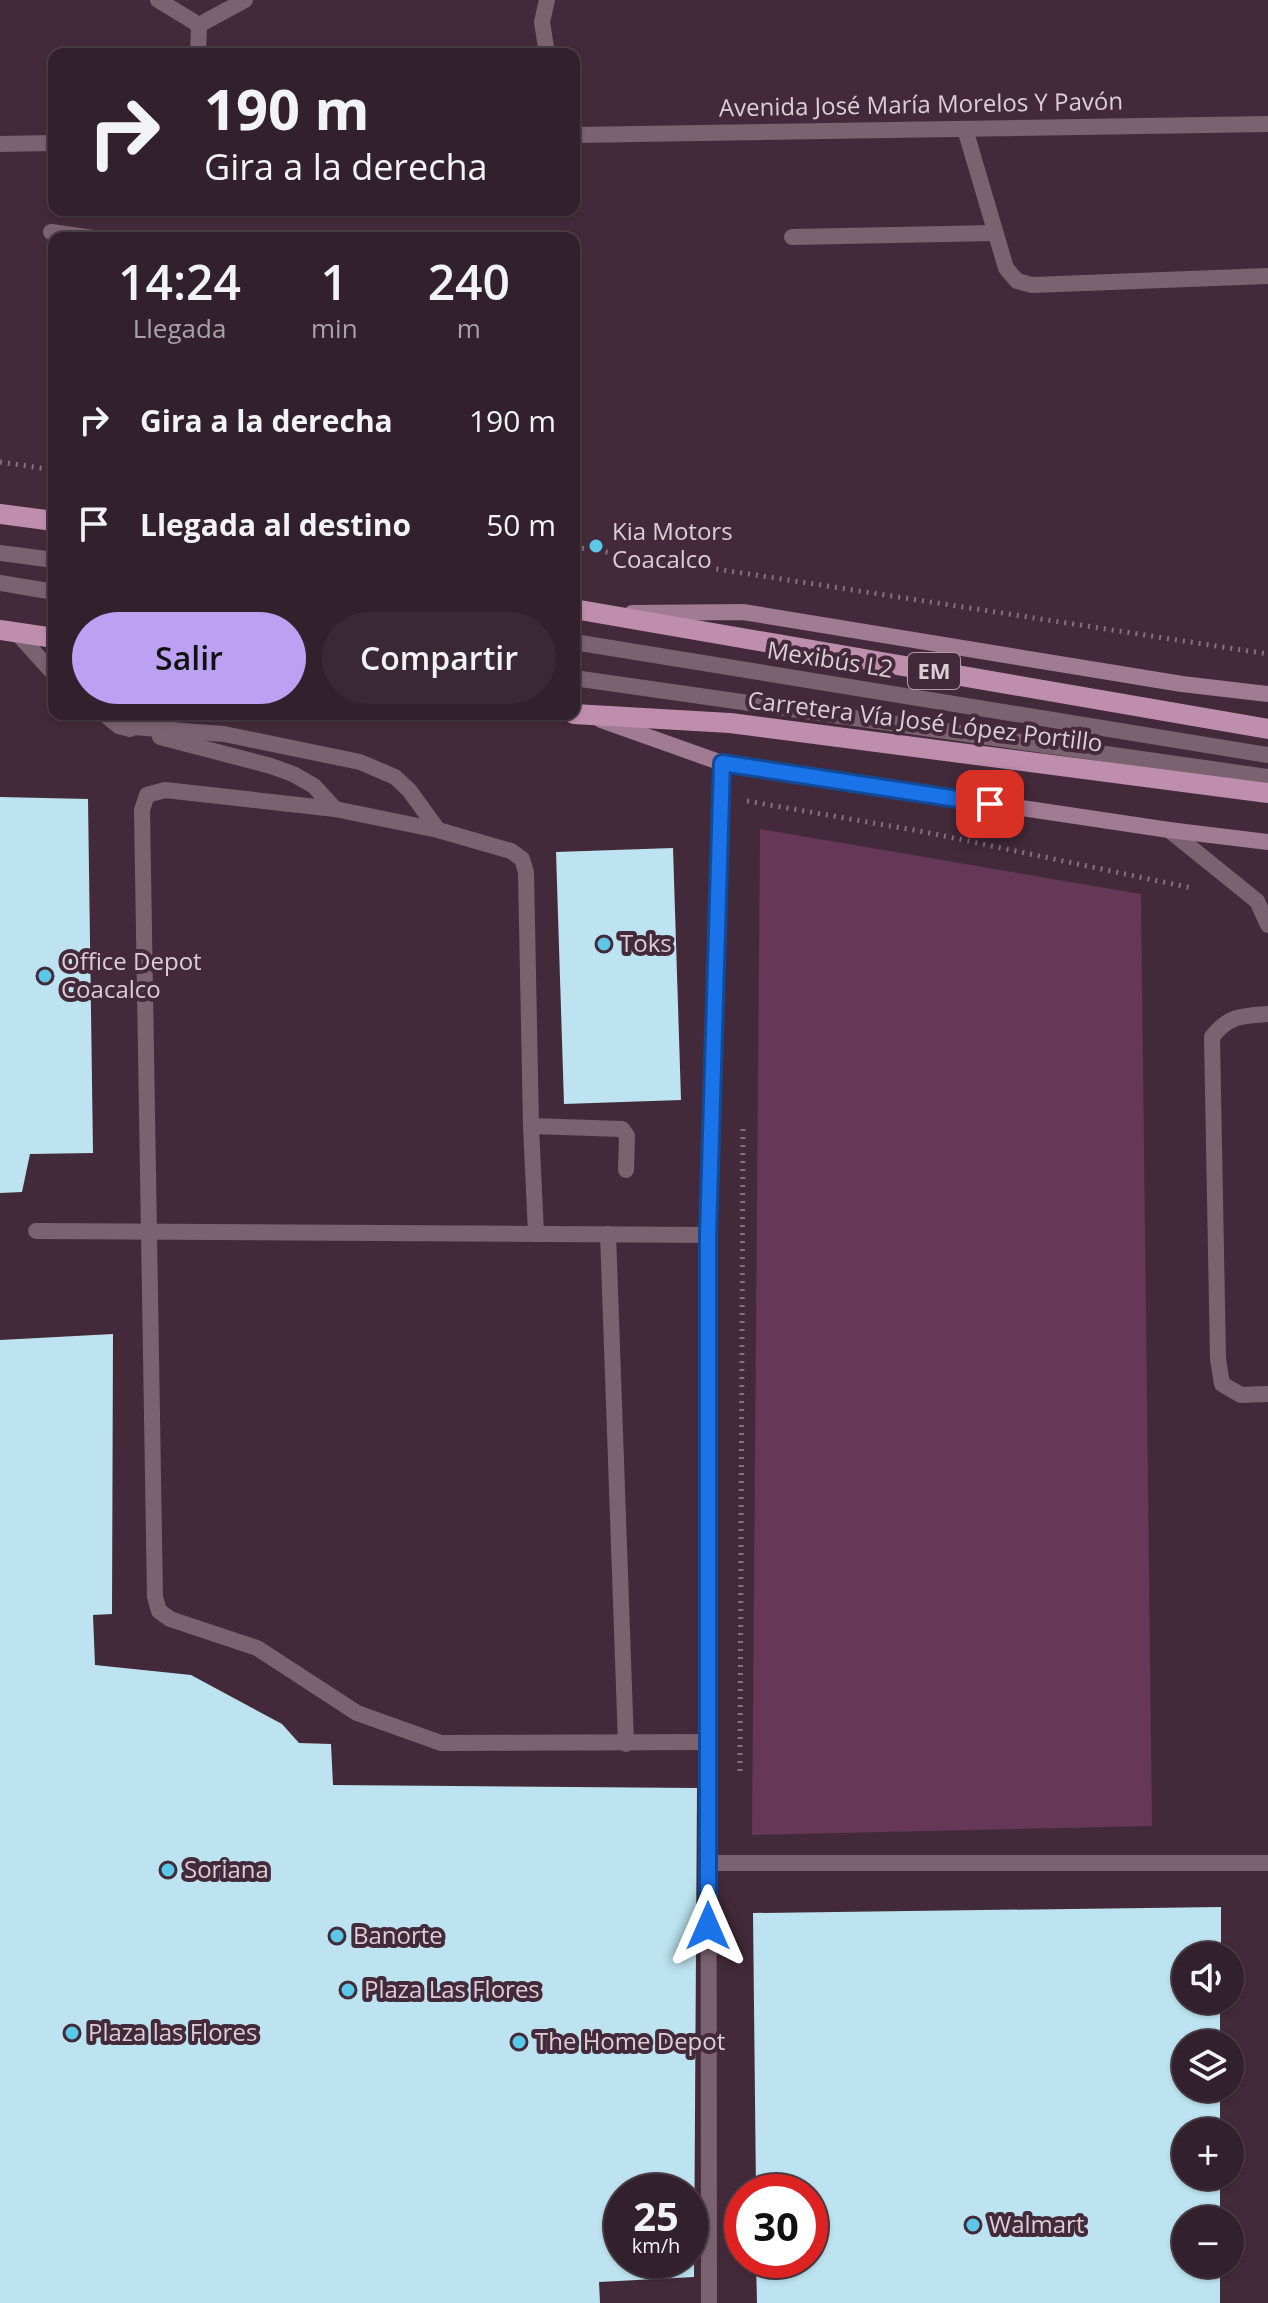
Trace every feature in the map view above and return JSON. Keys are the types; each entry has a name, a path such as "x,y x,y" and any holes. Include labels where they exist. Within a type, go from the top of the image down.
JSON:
{"main road":[{"path":"0,514 48,520"},
{"name":"Carretera Vía José López Portillo","path":"580,610 1268,729"},
{"path":"600,613 743,612 1182,684 1268,694"},
{"path":"8,631 48,637"},
{"path":"581,715 722,763 1268,842"},
{"name":"Carretera Vía José López Portillo","path":"581,715 730,723 1268,793"}],"street":[{"path":"158,0 199,25"},
{"path":"199,25 245,0"},
{"path":"546,48 542,22 547,0"},
{"path":"198,48 199,25"},
{"name":"Avenida José María Morelos Y Pavón","path":"580,135 1268,124"},
{"path":"965,129 1006,268 1017,281 1032,285 1268,276"},
{"path":"0,144 48,143"},
{"path":"792,237 995,233"},
{"path":"0,553 48,559"},
{"path":"0,583 48,591"},
{"path":"8,631 48,668"},
{"name":"Mexibús L2","path":"580,643 1268,755"},
{"path":"580,679 1268,777"},
{"path":"112,720 119,726 293,774 314,786 335,809"},
{"path":"119,726 224,734 360,762 395,777 409,790 438,830"},
{"path":"709,2303 708,1235 722,763"},
{"path":"536,1234 526,872 522,859 511,851 438,830 335,809 165,790 147,795 142,810 155,1597 159,1611 170,1619 257,1648 357,1713 441,1743 709,1742"},
{"path":"1169,830 1257,901 1268,925"},
{"path":"1268,1014 1239,1016 1222,1023 1212,1037 1218,1359 1222,1384 1241,1395 1268,1394"},
{"path":"531,1126 622,1129 627,1136 626,1170"},
{"path":"36,1231 708,1235"},
{"path":"608,1234 626,1744"},
{"path":"708,1863 1268,1863"}],"path":[{"path":"0,462 48,469"},
{"path":"580,548 1268,654"},
{"path":"745,801 925,832 1197,889"},
{"path":"740,1779 743,1116"}],"shaded area":[{"path":"760,829 1141,894 1152,1826 752,1835"}],"building":[{"name":"Office Depot Coacalco","path":"0,797 88,799 93,1153 30,1154 22,1192 0,1193"},
{"path":"673,848 681,1100 564,1104 556,852"},
{"name":"Plaza Las Flores","path":"113,1334 112,1614 93,1615 95,1665 191,1675 282,1724 299,1743 331,1744 333,1785 697,1788 695,2174 604,2174 604,2278 675,2278 599,2282 600,2303 0,2303 0,1340"},
{"path":"1221,1907 1221,1942 1172,1942 1172,2014 1220,2014 1220,2030 1172,2030 1172,2102 1220,2102 1220,2118 1172,2118 1172,2190 1220,2190 1220,2206 1172,2206 1172,2278 1220,2278 1220,2303 757,2303 756,2278 828,2278 828,2174 756,2174 753,1913"}],"place":[{"name":"Kia Motors Coacalco","path":"596,546"},
{"name":"Toks","path":"604,944"},
{"name":"Office Depot Coacalco","path":"45,976"},
{"name":"Soriana","path":"168,1870"},
{"name":"Banorte","path":"337,1936"},
{"name":"Plaza Las Flores","path":"348,1990"},
{"name":"Plaza las Flores","path":"72,2033"},
{"name":"The Home Depot","path":"519,2042"},
{"name":"Walmart","path":"973,2225"}],"route":[{"path":"708,1926 708,1235 722,763 990,804"}]}
